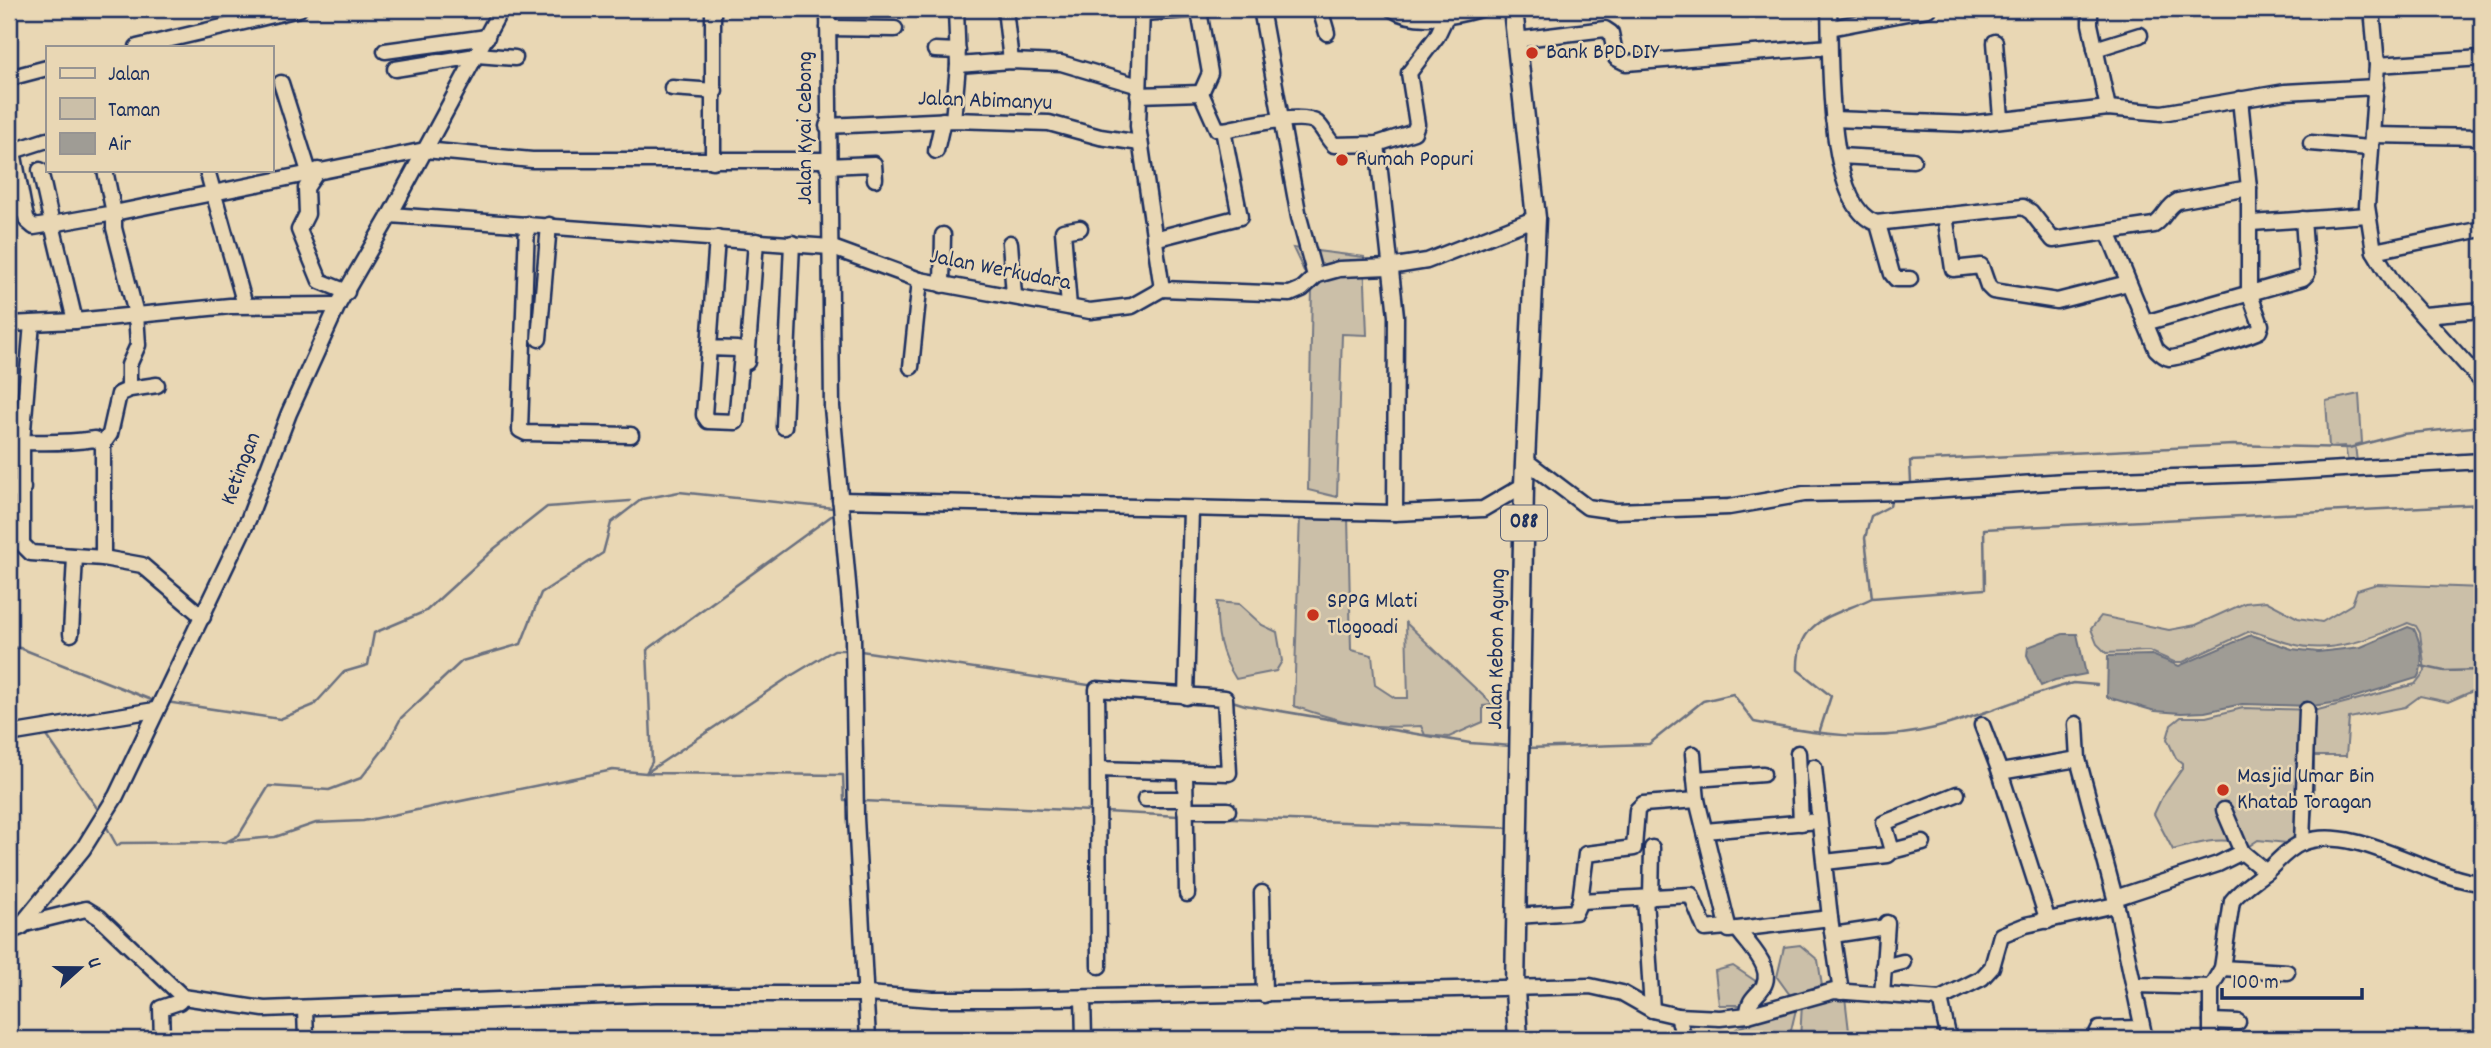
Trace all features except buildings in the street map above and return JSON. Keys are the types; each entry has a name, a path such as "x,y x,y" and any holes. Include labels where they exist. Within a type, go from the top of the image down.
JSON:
{"main road":[{"name":"Jalan Kebon Agung","path":"1513,9 1536,218 1524,485 1515,989 1518,1039"}],"street":[{"path":"141,46 299,9"},
{"name":"Ketingan","path":"15,928 97,829 116,796 249,518 289,413 338,305 390,215 501,9"},
{"path":"713,9 713,160"},
{"name":"Jalan Kyai Cebong","path":"828,9 827,163 832,407 853,638 856,818 868,1039"},
{"path":"936,151 948,120 958,58 956,9"},
{"path":"1005,9 1011,61"},
{"path":"1261,9 1303,236 1315,276"},
{"path":"1320,9 1327,33"},
{"path":"1392,9 1405,15 1446,17 1480,9"},
{"path":"1829,9 1833,120 1839,156 1852,197 1868,221 1878,224 2023,207 2031,212 2053,240 2154,225 2161,221 2169,205 2178,201 2249,188"},
{"path":"1830,27 1928,9"},
{"path":"2091,9 2095,48 2108,108"},
{"path":"2372,9 2377,65 2368,215 2374,251 2393,283 2482,382"},
{"path":"1446,17 1437,36 1409,73 1417,124 1413,132 1377,144 1340,147 1330,142 1313,121 1281,120 1217,129 1211,122 1201,93 1210,73 1203,10 1142,11 1140,143 1162,289 1290,294 1302,289 1315,276 1339,268 1389,267 1427,261 1536,218"},
{"path":"828,28 895,29"},
{"path":"1516,40 1605,29 1611,33 1616,58 1626,63 1829,47"},
{"path":"2095,48 2140,35"},
{"path":"385,51 487,37"},
{"path":"1995,42 2001,118"},
{"path":"935,50 958,58 1070,64 1139,90 1201,93"},
{"path":"395,69 477,56 516,58"},
{"path":"2377,65 2482,58"},
{"path":"9,78 46,68"},
{"path":"281,83 313,171 306,187 307,214 299,230 320,281 347,292"},
{"path":"1833,120 1968,124 2001,118 2108,108 2162,113 2285,92 2376,87"},
{"path":"672,88 715,91"},
{"path":"2108,232 2156,349 2171,358 2177,358 2261,329 2260,319 2249,292 2251,223 2240,99"},
{"name":"Jalan Abimanyu","path":"827,126 948,120 1049,124 1100,137 1140,143"},
{"path":"1154,239 1240,217 1223,130"},
{"path":"2311,143 2482,136"},
{"path":"46,140 13,151 29,225 52,225 425,150 520,159 874,164 875,179"},
{"path":"1377,144 1398,365 1395,513"},
{"path":"1839,156 1913,160"},
{"path":"40,170 75,321"},
{"path":"105,172 114,213 114,228 136,314 138,345 129,365 129,389"},
{"path":"207,172 245,305"},
{"path":"9,211 24,209"},
{"name":"Jalan Werkudara","path":"390,215 830,247 920,280 1014,295 1090,311 1132,306 1162,289"},
{"path":"1945,215 1953,268 1981,266 1988,286 1993,291 2057,300 2128,283"},
{"path":"2251,223 2368,215"},
{"path":"2145,323 2306,276 2303,219"},
{"path":"527,224 520,430 526,433 631,435"},
{"path":"1878,224 1892,274 1896,279 1910,279"},
{"path":"539,339 549,225"},
{"path":"1069,307 1063,232 1080,228"},
{"path":"2374,251 2482,229"},
{"path":"942,285 943,235"},
{"path":"709,348 737,349 742,354 736,422 708,421 704,418 709,348 717,238"},
{"path":"742,422 756,241"},
{"path":"784,427 792,243"},
{"path":"1010,243 1014,295"},
{"path":"911,367 920,280"},
{"path":"9,324 75,321 245,305 338,305"},
{"path":"2424,315 2482,310"},
{"path":"33,323 16,442 16,489 22,544 26,550 142,565 202,617"},
{"path":"103,558 103,444 113,424 117,397 129,389 157,385"},
{"path":"16,442 66,443 95,439 103,444"},
{"path":"1525,460 1587,507 1615,511 1729,507 1804,494 1902,492 2065,481 2255,474 2482,461"},
{"path":"840,500 1395,513 1483,509 1524,485"},
{"path":"1186,697 1191,509"},
{"path":"71,634 75,557"},
{"path":"1098,769 1229,773 1225,698 1097,689 1099,966"},
{"path":"9,734 155,710"},
{"path":"2302,843 2306,710"},
{"path":"2076,724 2078,758 2136,985 2144,1034 2099,1029 2094,1039"},
{"path":"1982,725 2048,920"},
{"path":"1798,753 1801,823"},
{"path":"1693,754 1697,800 1733,929 1763,963 1767,976 1765,985 1751,1000 1748,1016"},
{"path":"2000,772 2078,758"},
{"path":"1814,767 1830,918 1841,992"},
{"path":"1185,772 1187,894"},
{"path":"1695,779 1763,774"},
{"path":"1892,851 1884,823 1936,805 1957,794"},
{"path":"1145,799 1228,810"},
{"path":"1517,916 1575,912 1580,901 1583,858 1591,852 1634,848 1639,806 1697,800"},
{"path":"2224,810 2242,852 2266,872"},
{"path":"1705,831 1819,821"},
{"path":"2211,1039 2211,987 2222,968 2232,901 2302,843 2330,840 2366,845 2412,859 2451,878 2482,883"},
{"path":"1825,862 1888,855 1892,851 1923,843"},
{"path":"1652,848 1648,898 1652,1010"},
{"path":"15,928 81,909 94,913 183,997 264,1009 656,994 867,994 933,999 1083,998 1590,986 1622,993 1652,1010 1678,1016 1748,1016 1807,997 1841,992 1940,999 1982,978 1992,967 2001,935 2115,902 2218,864 2242,852"},
{"path":"1262,893 1264,995"},
{"path":"1580,901 1691,895 1705,929 1733,929 1830,918"},
{"path":"1833,935 1886,925 1882,995"},
{"path":"1883,967 1903,962"},
{"path":"2222,968 2287,972"},
{"path":"2136,985 2211,987"},
{"path":"162,1039 161,1008 179,1002 183,997"},
{"path":"1083,998 1084,1039"},
{"path":"1940,999 1949,1039"},
{"path":"305,1009 306,1039"},
{"path":"1678,1016 1684,1039"},
{"path":"2211,1021 2238,1022"}],"green space":[{"path":"1293,248 1364,257 1367,335 1342,334 1337,497 1308,490 1312,288"},
{"path":"2359,394 2362,443 2355,445 2357,462 2348,463 2345,446 2329,447 2326,401"},
{"path":"1300,513 1348,516 1351,650 1372,655 1375,685 1395,698 1408,698 1406,623 1493,705 1483,706 1483,722 1449,737 1425,735 1421,726 1356,724 1294,706"},
{"path":"2377,584 2482,588 2482,687 2448,702 2420,696 2405,707 2349,718 2346,756 2314,756 2314,799 2309,831 2287,843 2258,840 2249,846 2220,841 2173,850 2154,814 2182,769 2182,763 2176,758 2167,739 2171,725 2181,717 2206,717 2243,708 2318,710 2415,684 2425,671 2420,633 2416,626 2408,623 2351,643 2307,647 2250,631 2183,662 2174,662 2149,651 2106,653 2097,644 2091,629 2101,616 2169,630 2196,625 2245,603 2266,601 2298,618 2322,622 2352,604 2357,590"},
{"path":"1217,602 1239,604 1262,625 1277,632 1282,661 1276,671 1236,679 1220,642"},
{"path":"1800,945 1818,960 1822,986 1790,995 1777,977 1784,947"},
{"path":"1733,966 1757,982 1742,1005 1719,1005 1715,971"},
{"path":"1845,997 1849,1031 1908,1033 1912,1039 1800,1039 1802,1004 1814,998"},
{"path":"1797,1005 1789,1039 1742,1039 1736,1029"}],"water":[{"path":"2408,627 2414,629 2419,640 2421,667 2417,678 2339,702 2312,706 2242,704 2205,712 2181,713 2155,711 2107,697 2108,656 2152,655 2179,666 2251,635 2292,649 2318,652 2361,647"},
{"path":"2063,634 2077,634 2086,674 2055,680 2041,686 2027,655 2028,647"}],"waterway":[{"path":"1895,485 1911,483 1910,461 2233,445 2349,448 2402,434 2482,426"},
{"path":"105,824 117,846 121,843 226,842 239,835 269,786 329,790 361,778 386,746 401,718 462,661 521,644 541,593 603,553 611,523 642,499 679,492 833,508"},
{"path":"1819,733 1831,696 1798,670 1799,653 1804,639 1821,621 1872,598 1865,538 1871,516 1890,506 1891,500"},
{"path":"166,702 280,719 314,705 344,672 368,665 374,633 426,611 495,548 547,507 630,501"},
{"path":"1872,598 1985,589 1984,529 2482,504"},
{"path":"847,509 871,508"},
{"path":"834,514 647,650 652,762 646,773 843,775 844,800 848,800"},
{"path":"9,647 20,648 154,701"},
{"path":"230,841 275,837 316,823 363,821 613,770 646,773 789,677 834,650 847,650"},
{"path":"861,651 1095,686"},
{"path":"2421,666 2444,671 2482,670"},
{"path":"1527,748 1649,744 1703,701 1733,694 1754,722 1821,733 1867,736 1912,733 1935,728 2073,683 2097,685"},
{"path":"1229,700 1245,705 1470,743 1512,746"},
{"path":"45,733 99,811"},
{"path":"863,801 1091,811"},
{"path":"1106,812 1178,816"},
{"path":"1206,817 1511,828"}],"place":[{"name":"Bank BPD DIY","path":"1532,53"},
{"name":"Rumah Popuri","path":"1342,160"},
{"name":"SPPG Mlati Tlogoadi","path":"1313,615"},
{"name":"Masjid Umar Bin Khatab Toragan","path":"2223,790"}]}
